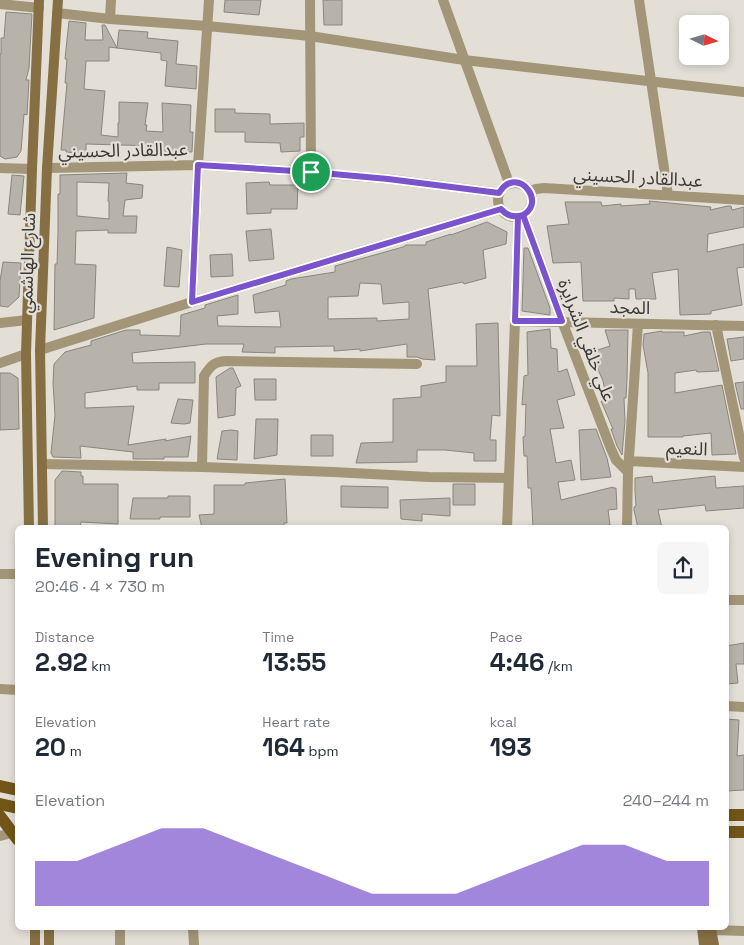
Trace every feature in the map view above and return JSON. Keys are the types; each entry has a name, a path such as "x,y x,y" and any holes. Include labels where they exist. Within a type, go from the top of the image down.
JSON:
{"main road":[{"name":"شارع الهاشمي","path":"43,525 40,350 47,168 58,0"},
{"name":"شارع الهاشمي","path":"29,525 26,354 39,4"},
{"path":"26,354 40,350"},
{"path":"0,785 15,782"},
{"path":"0,785 15,789"},
{"path":"0,804 15,807"},
{"path":"729,815 744,815"},
{"path":"0,816 10,836"},
{"path":"729,832 744,832"},
{"path":"35,930 35,945"},
{"path":"49,930 50,945"},
{"path":"704,945 708,930"},
{"path":"709,930 714,945"}],"street":[{"path":"110,19 112,0"},
{"path":"192,302 198,165 209,0"},
{"path":"310,0 311,172"},
{"path":"443,0 509,183"},
{"path":"639,0 668,195"},
{"path":"0,4 39,4"},
{"path":"57,13 310,36 464,60 744,92"},
{"name":"عبدالقادر الحسيني","path":"47,168 198,165 388,179 499,193"},
{"path":"0,168 32,169"},
{"path":"509,183 523,184 530,191 532,202 528,212 520,216 508,216 501,209 498,200 499,193 509,183"},
{"name":"عبدالقادر الحسيني","path":"530,191 544,188 744,200"},
{"path":"40,350 501,209"},
{"path":"507,525 520,216"},
{"name":"علي خلقي الشرايرة","path":"520,216 611,449 616,460 628,472"},
{"path":"0,322 27,320"},
{"name":"المجد","path":"515,321 744,326"},
{"path":"627,525 628,472 638,324"},
{"path":"716,325 744,458"},
{"path":"0,363 26,354"},
{"path":"202,467 204,376 216,362 417,364"},
{"name":"النعيم","path":"629,461 744,467"},
{"path":"42,464 202,467 429,477 509,478"},
{"path":"0,574 15,574"},
{"path":"729,600 744,600"},
{"path":"0,690 15,690"},
{"path":"729,706 744,707"},
{"path":"120,930 120,945"},
{"path":"193,930 194,945"},
{"path":"729,930 744,931"}],"building":[{"path":"225,0 261,0 259,15 224,12"},
{"path":"323,0 342,0 342,25 324,25"},
{"path":"6,12 32,14 29,68 26,80 29,80 27,115 24,114 21,151 17,157 5,159 0,156 0,54 1,38 4,38"},
{"path":"69,21 86,23 85,40 103,40 102,25 105,25 117,48 109,47 109,61 86,61 84,89 105,91 101,135 118,137 119,102 148,103 146,131 163,132 162,103 191,105 190,132 193,132 192,152 156,151 156,146 86,144 86,154 61,150 67,83 65,83 67,59 65,59"},
{"path":"119,30 148,32 147,38 178,41 176,64 197,66 196,89 165,86 167,61 161,60 161,53 117,48"},
{"path":"215,109 235,109 235,113 270,114 270,124 304,123 304,137 300,137 300,151 281,152 280,143 245,142 245,132 215,132"},
{"path":"127,173 126,183 143,185 142,198 125,200 123,216 137,216 136,233 108,233 108,230 76,231 75,264 96,265 94,318 54,330 55,264 57,264 60,175","holes":["77,182 109,183 109,219 77,216"]},
{"path":"12,175 24,176 20,215 8,214"},
{"path":"269,182 270,185 298,185 297,209 271,209 271,213 247,214 246,183"},
{"path":"649,201 711,207 710,210 728,206 731,206 732,210 744,207 744,227 708,234 707,252 744,244 744,267 737,268 742,305 711,311 711,314 680,315 678,269 652,273 656,299 636,299 635,289 629,289 629,299 614,298 614,301 583,301 581,262 553,263 547,226 569,224 565,202 601,202 602,206 621,204 621,206 650,204"},
{"path":"487,222 507,232 506,244 483,250 486,278 464,284 463,282 428,289 435,360 407,357 407,344 360,351 360,349 334,351 334,346 275,347 275,353 242,352 244,344 206,344 132,353 133,363 195,362 195,383 159,383 159,390 137,390 137,386 85,393 85,408 134,406 128,445 191,436 188,457 133,459 133,452 80,446 81,458 53,457 51,453 55,415 54,364 65,352 91,345 91,341 126,330 140,330 140,335 180,336 181,315 238,295 238,314 217,316 218,326 281,327 279,311 255,313 253,295 286,285 286,281 291,279 335,272 335,266 406,245 426,245 426,242","holes":["360,283 381,284 383,304 409,302 409,319 377,321 377,318 328,319 328,297 358,296"]},
{"path":"271,229 274,259 249,261 246,231"},
{"path":"167,247 182,250 179,287 164,286"},
{"path":"524,248 528,248 550,308 550,315 522,311"},
{"path":"232,254 233,276 211,277 210,255"},
{"path":"3,262 21,263 19,297 8,307 0,306 0,281"},
{"path":"498,323 500,416 492,415 490,440 496,440 496,461 474,461 474,453 417,450 417,462 356,463 361,443 393,442 393,399 421,397 421,386 446,382 446,366 477,366 476,324"},
{"path":"550,329 551,348 557,349 558,372 567,369 575,395 557,400 564,428 550,429 556,463 571,460 575,480 558,482 561,500 613,487 616,488 617,509 608,510 610,525 533,525 531,488 528,488 527,456 524,456 523,437 525,436 526,404 522,405 524,376 528,375 527,332"},
{"path":"605,330 628,330 622,455 601,401 607,400 603,381 597,367 592,369 588,353 610,346"},
{"path":"662,331 684,332 684,336 710,332 719,371 697,372 696,370 675,373 675,393 722,385 736,454 712,455 711,433 683,437 648,437 648,373 643,345 644,334"},
{"path":"744,337 744,359 731,361 727,339"},
{"path":"233,368 241,386 236,388 235,415 218,418 216,377"},
{"path":"0,373 10,373 18,378 19,429 0,430"},
{"path":"254,379 276,379 276,400 255,400"},
{"path":"744,382 744,409 741,409 735,383"},
{"path":"178,399 193,400 190,423 171,423"},
{"path":"256,419 278,419 277,455 254,459"},
{"path":"596,429 607,458 611,477 581,480 579,430"},
{"path":"222,431 238,431 237,460 217,459"},
{"path":"311,435 333,435 333,456 311,456"},
{"path":"62,471 81,472 83,484 118,484 118,524 81,522 80,525 55,525 55,480"},
{"path":"652,476 653,483 715,476 716,488 744,486 744,508 706,511 705,505 658,510 661,525 637,525 634,510 636,506 635,478"},
{"path":"285,479 287,523 284,523 284,525 201,525 199,515 214,514 214,485 245,485 245,483"},
{"path":"453,484 475,484 475,505 453,505"},
{"path":"341,486 388,487 388,508 341,507"},
{"path":"168,496 190,496 190,517 130,519 133,498 168,498"},
{"path":"450,498 450,516 422,514 422,521 401,519 400,500"},
{"path":"744,643 744,664 736,664 738,683 729,684 729,646"},
{"path":"729,719 739,720 737,756 744,755 744,790 729,791"}],"route":[{"path":"311,172 198,165 192,302 501,209 508,216 518,217 523,215 562,321 515,321 518,217 528,212 532,202 530,191 523,184 509,183 499,193 388,179 311,172"}]}
